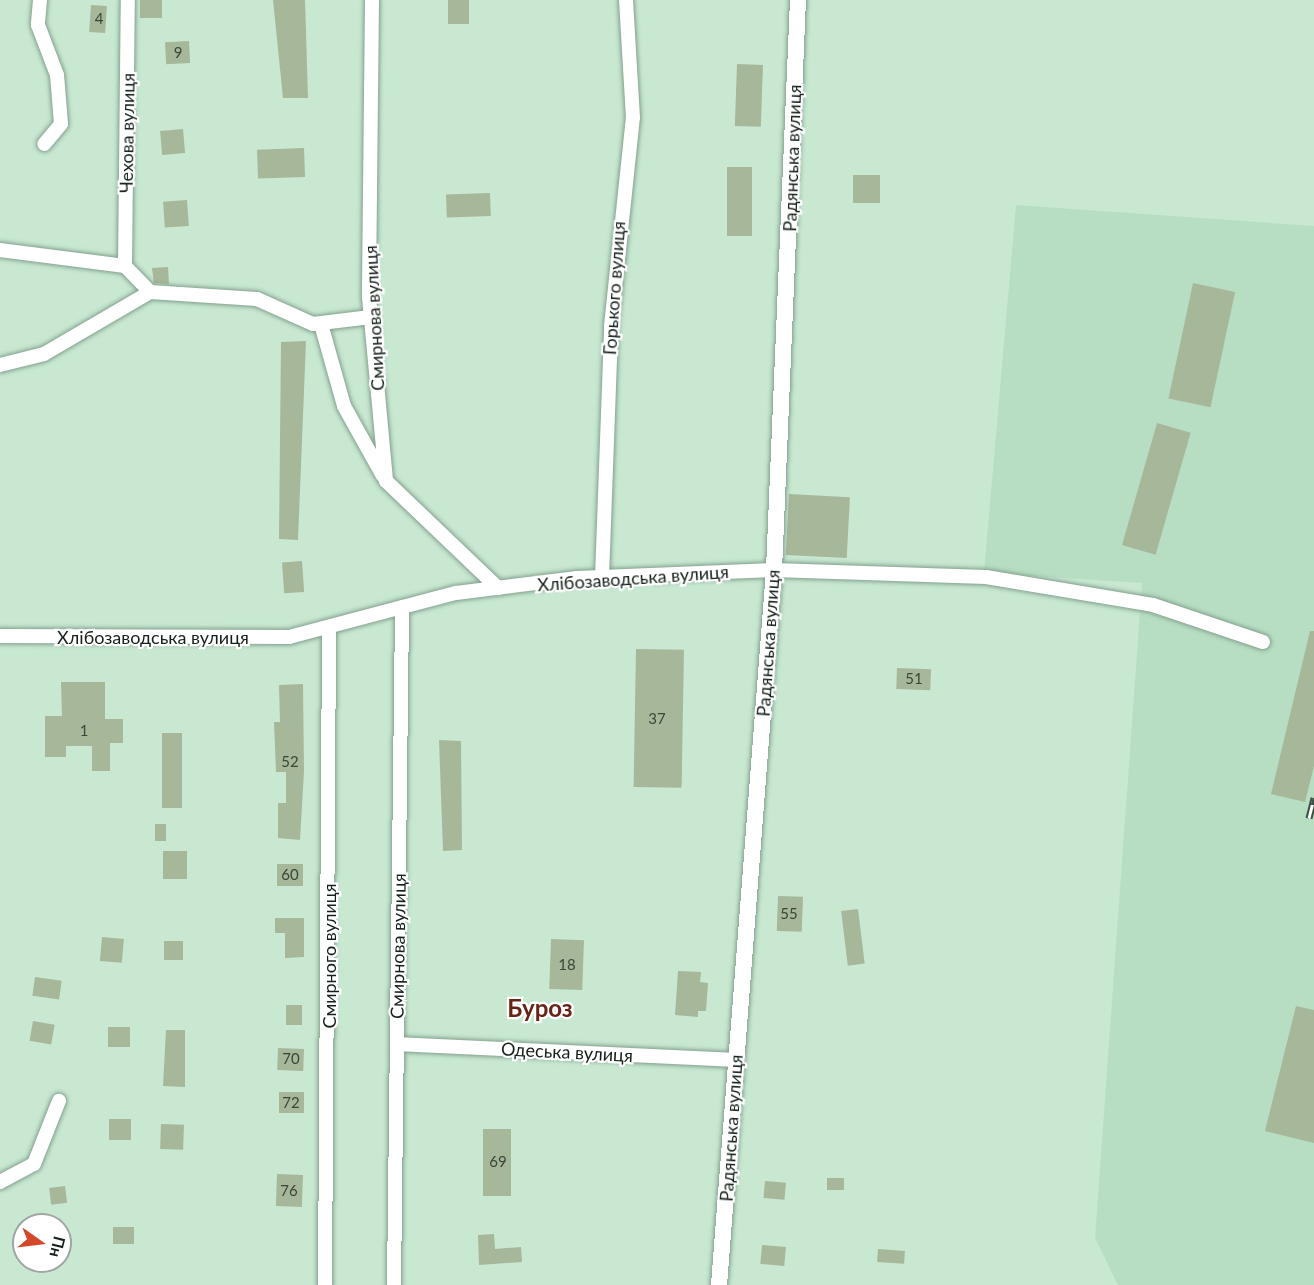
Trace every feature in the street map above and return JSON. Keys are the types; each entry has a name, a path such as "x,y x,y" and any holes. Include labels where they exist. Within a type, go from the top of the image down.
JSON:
{"street":[{"path":"40,0 38,25 57,75 61,124 44,144"},
{"name":"Чехова вулиця","path":"125,266 128,0"},
{"name":"Смирнова вулиця","path":"372,0 370,317 386,481"},
{"name":"Горького вулиця","path":"602,577 612,315 633,118 627,0"},
{"name":"Радянська вулиця","path":"719,1285 774,570 798,0"},
{"path":"0,250 36,251 125,266 150,292"},
{"path":"0,365 44,354 150,292 258,299 321,324 370,317"},
{"path":"321,324 344,406 386,481 498,588"},
{"name":"Хлібозаводська вулиця","path":"0,636 289,637 402,607 498,588 602,577 774,570 986,577 1153,605 1263,642"},
{"name":"Смирнова вулиця","path":"394,1285 402,607"},
{"name":"Смирного вулиця","path":"325,1285 329,627"},
{"name":"Одеська вулиця","path":"397,1044 736,1060"},
{"path":"0,1182 34,1164 59,1101"}],"shaded area":[{"path":"1016,205 1314,226 1314,1285 1118,1285 1095,1238 1142,583 984,573"}],"building":[{"path":"140,0 162,0 162,18 140,18"},
{"path":"273,0 305,0 308,98 283,98"},
{"path":"448,0 469,0 469,24 448,24"},
{"path":"91,5 107,6 105,33 89,32"},
{"path":"189,41 190,63 166,64 165,42"},
{"path":"737,64 763,65 761,127 735,126"},
{"path":"183,129 185,153 162,155 160,131"},
{"path":"304,148 305,177 258,179 257,150"},
{"path":"727,167 752,167 752,236 727,236"},
{"path":"853,175 880,175 880,203 853,203"},
{"path":"490,193 491,216 447,218 446,195"},
{"path":"187,200 189,226 165,228 163,202"},
{"path":"168,267 169,284 154,283 152,268"},
{"path":"1193,283 1235,292 1211,407 1168,398"},
{"path":"306,341 298,540 279,539 281,342"},
{"path":"1157,423 1191,433 1156,555 1122,545"},
{"path":"789,494 850,497 847,558 786,555"},
{"path":"302,561 304,592 284,593 282,562"},
{"path":"1310,631 1314,631 1314,766 1305,802 1271,794"},
{"path":"636,649 684,650 682,788 634,787"},
{"path":"897,668 931,669 930,690 896,689"},
{"path":"61,682 105,682 105,719 123,719 123,743 110,743 110,771 92,771 92,746 66,746 66,757 45,757 45,716 62,716"},
{"path":"303,684 304,771 300,840 278,838 278,803 286,803 286,772 276,772 274,722 280,722 279,685"},
{"path":"162,733 182,733 182,808 162,808"},
{"path":"439,740 461,741 462,850 443,851"},
{"path":"155,824 166,824 166,841 155,841"},
{"path":"163,851 187,851 187,879 163,879"},
{"path":"277,864 303,864 303,886 277,886"},
{"path":"778,896 803,897 802,932 777,931"},
{"path":"858,909 865,964 848,966 841,911"},
{"path":"275,918 304,918 304,957 285,958 285,933 275,933"},
{"path":"102,937 124,939 122,963 100,961"},
{"path":"551,939 584,940 582,990 549,989"},
{"path":"164,941 183,941 183,960 164,960"},
{"path":"678,971 701,972 700,982 708,983 706,1011 698,1011 698,1017 675,1015"},
{"path":"35,977 62,981 59,1000 32,996"},
{"path":"286,1005 302,1005 302,1025 286,1025"},
{"path":"1296,1006 1314,1010 1314,1143 1265,1131"},
{"path":"33,1021 55,1025 51,1045 30,1041"},
{"path":"108,1027 130,1027 130,1047 108,1047"},
{"path":"166,1030 185,1030 185,1087 163,1086"},
{"path":"278,1048 304,1049 303,1071 277,1070"},
{"path":"279,1092 304,1092 304,1113 279,1113"},
{"path":"109,1119 131,1119 131,1140 109,1140"},
{"path":"161,1124 184,1125 183,1150 160,1149"},
{"path":"483,1129 511,1129 511,1196 483,1196"},
{"path":"277,1174 303,1175 302,1207 276,1206"},
{"path":"827,1178 844,1178 844,1190 827,1190"},
{"path":"765,1181 786,1183 784,1200 764,1198"},
{"path":"65,1186 67,1203 51,1205 49,1188"},
{"path":"113,1227 134,1227 134,1244 113,1244"},
{"path":"494,1234 495,1249 521,1247 522,1262 479,1265 478,1235"},
{"path":"762,1245 786,1247 784,1266 760,1264"},
{"path":"878,1249 905,1251 904,1264 877,1262"}],"railway":[{"path":"1309,818 1314,798"}],"district":[{"name":"Буроз","path":"540,1008"}]}
